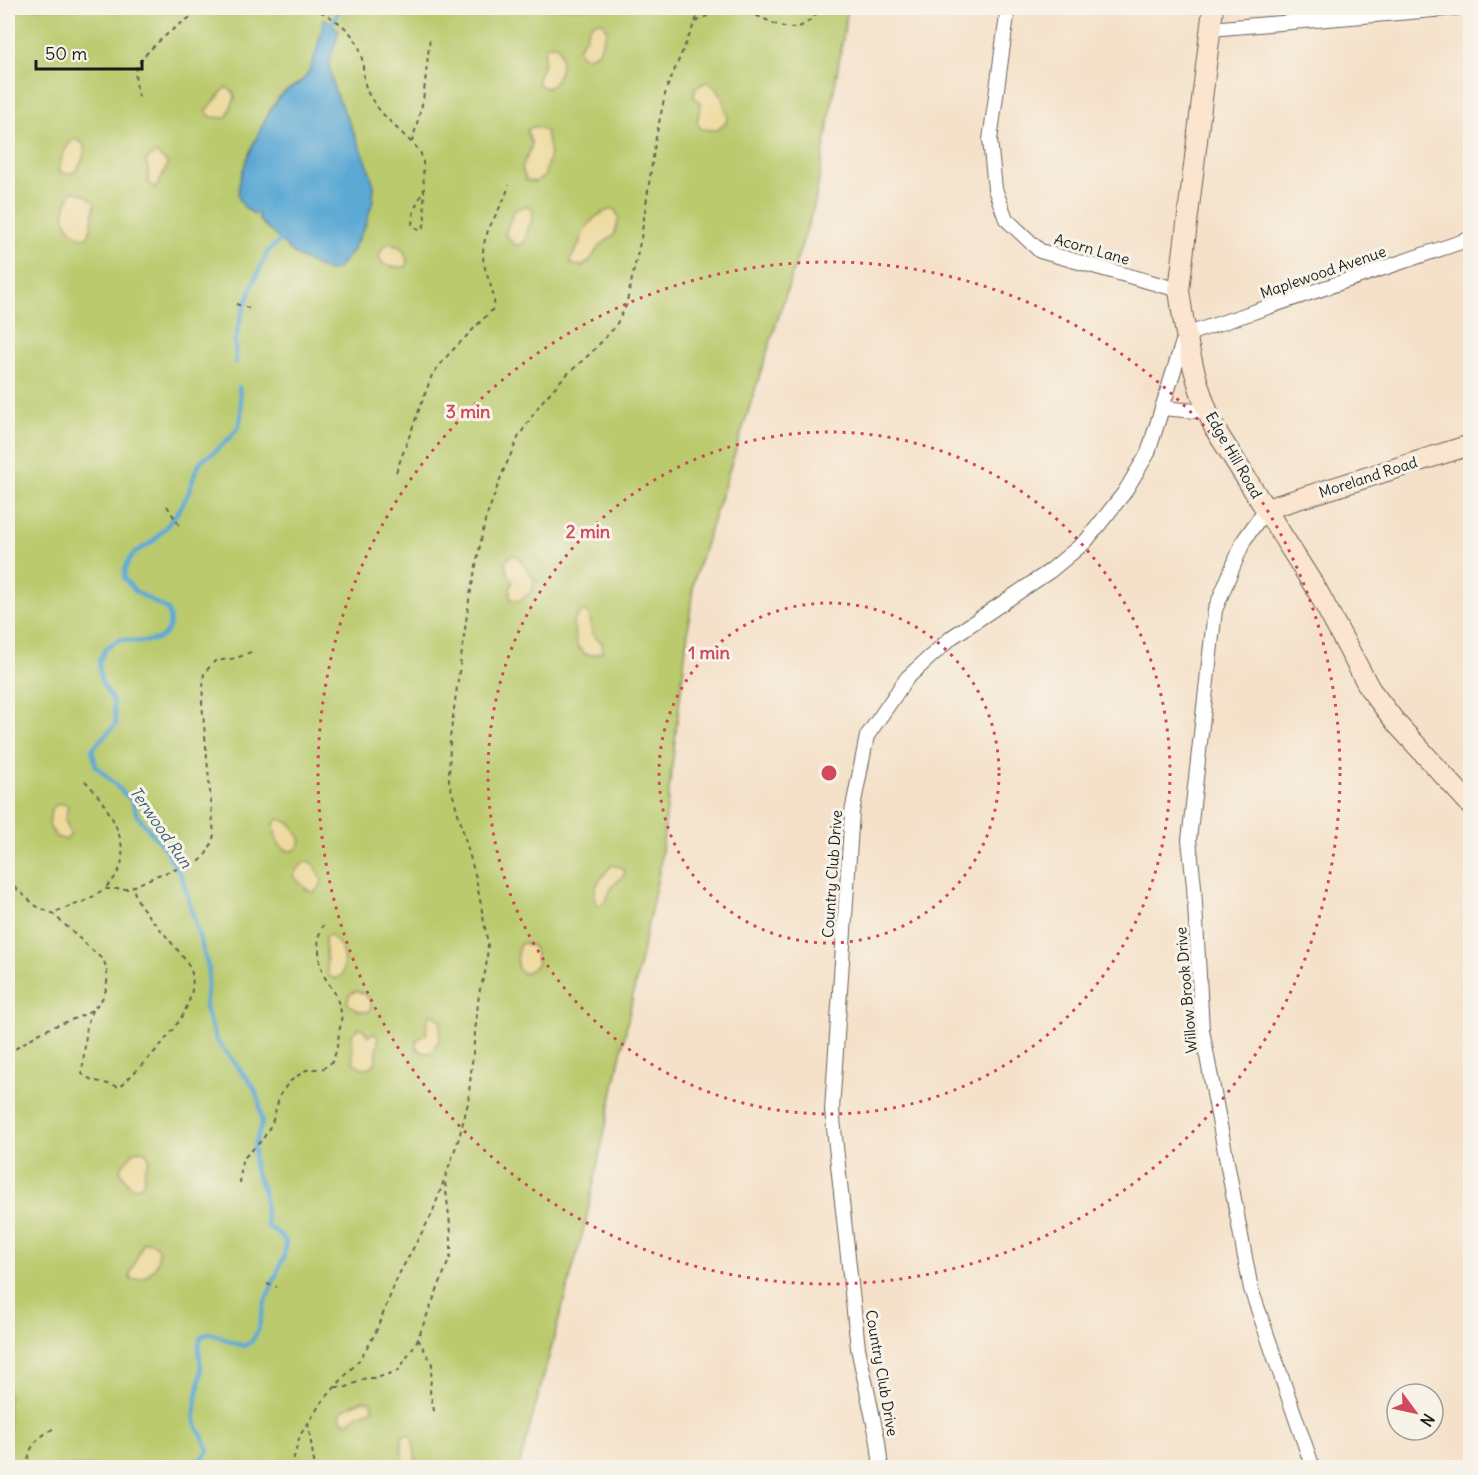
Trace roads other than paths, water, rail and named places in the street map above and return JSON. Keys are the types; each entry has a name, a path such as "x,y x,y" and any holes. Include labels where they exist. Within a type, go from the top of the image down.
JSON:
{"main road":[{"name":"Edge Hill Road","path":"1213,8 1179,290 1185,335 1207,412 1215,429 1318,592 1370,689 1397,724 1470,804"},
{"name":"Moreland Road","path":"1266,510 1470,444"}],"street":[{"name":"Acorn Lane","path":"1008,8 990,140 995,189 1006,219 1040,251 1179,290"},
{"path":"1210,29 1400,10 1457,8"},
{"name":"Maplewood Avenue","path":"1185,335 1470,239"},
{"name":"Country Club Drive","path":"881,1467 858,1348 832,1110 852,812 867,736 907,678 952,637 1050,571 1086,541 1124,493 1148,453 1185,335"},
{"path":"1162,408 1207,412"},
{"name":"Willow Brook Drive","path":"1266,510 1244,540 1215,610 1189,840 1194,886 1202,1030 1251,1289 1312,1467"}],"water":[{"path":"324,18 339,30 329,64 334,89 366,160 374,185 373,200 366,224 351,253 336,270 331,271 324,270 295,255 258,219 260,217 257,213 254,215 243,206 238,189 245,163 272,108 280,96 306,76 317,48"}],"waterway":[{"name":"Terwood Run","path":"332,24 340,8"},
{"name":"Terwood Run","path":"236,363 235,342 252,286 268,251 280,241"},
{"name":"Terwood Run","path":"201,1468 203,1458 208,1451 195,1421 201,1375 199,1350 201,1337 209,1333 244,1346 252,1341 284,1256 286,1242 267,1226 264,1192 254,1168 254,1146 262,1125 259,1100 253,1086 216,1040 205,1008 209,970 182,877 164,848 137,815 132,801 96,766 92,749 116,724 113,701 101,681 99,661 106,648 120,639 139,641 156,639 168,630 170,621 168,610 135,591 124,578 126,567 132,555 154,540 178,511 185,501 201,461 230,437 239,425 241,418 239,387"}]}
